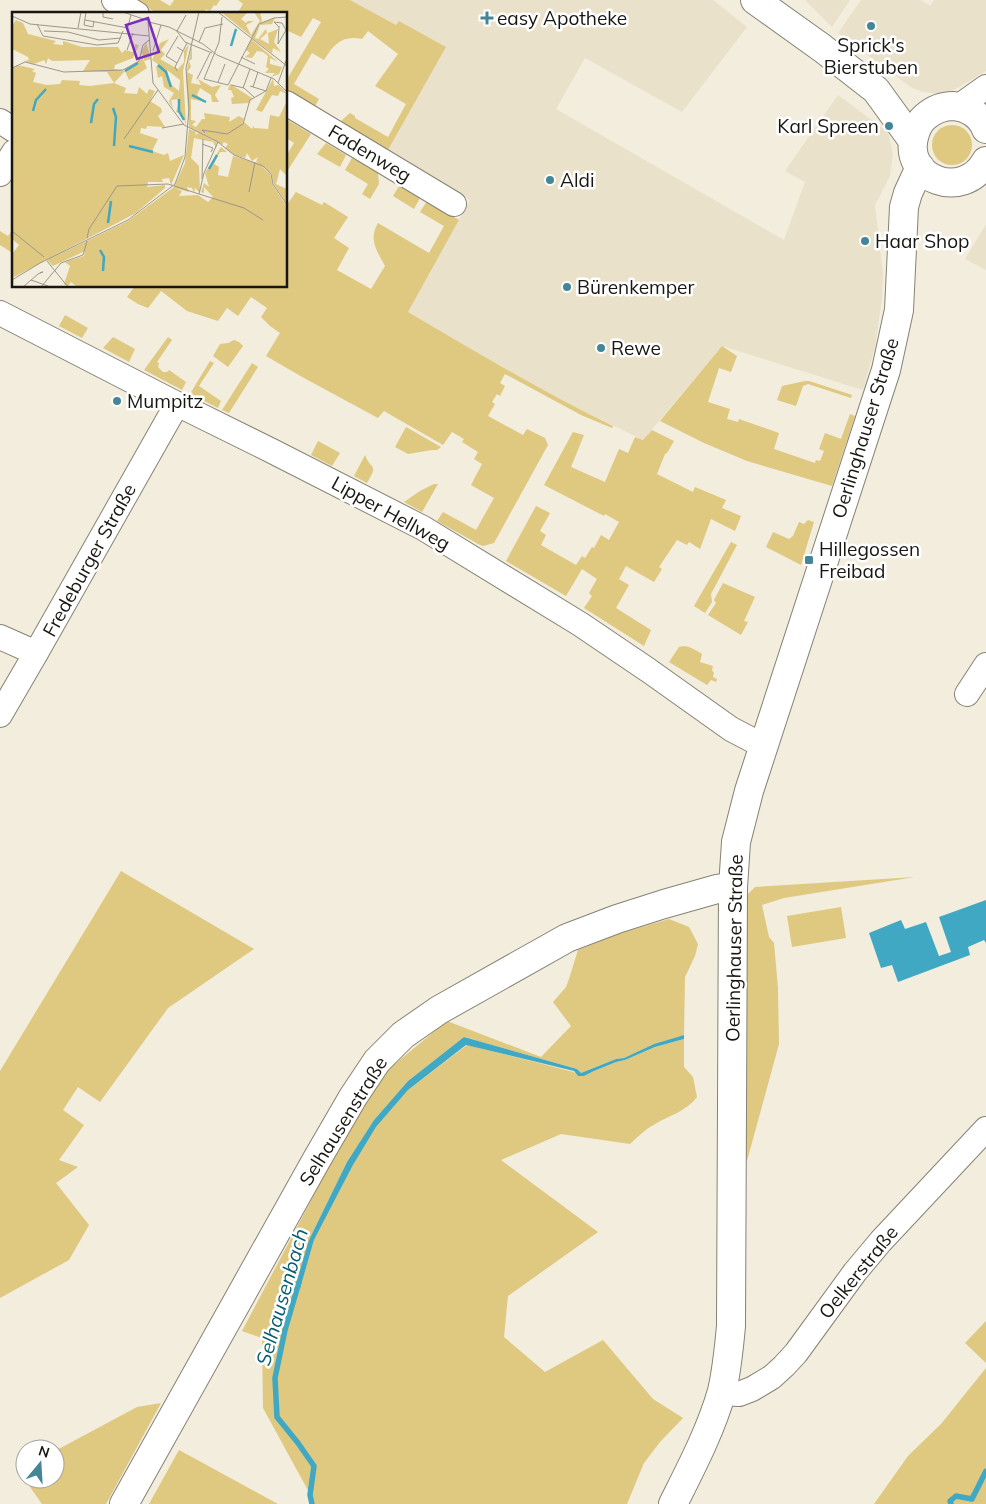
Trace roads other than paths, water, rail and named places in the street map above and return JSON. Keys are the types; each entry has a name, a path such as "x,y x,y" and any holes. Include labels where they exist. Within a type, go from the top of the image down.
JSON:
{"main road":[{"path":"755,0 876,90 913,140"},
{"path":"876,90 930,112"},
{"path":"983,171 967,180 956,183 935,179 920,167 913,150 913,140 922,120 930,112 948,106 968,110 985,125"},
{"name":"Oerlinghauser Straße","path":"673,1504 708,1429 721,1393 728,1364 731,1326 733,887 736,842 764,745 886,370 899,310 904,207 920,167"},
{"name":"Oerlinghauser Straße","path":"902,255 925,202 933,191 944,182"},
{"name":"Selhausenstraße","path":"124,1504 307,1176 377,1061 403,1035 439,1010 568,938 617,919 664,904 717,889 733,887"}],"street":[{"path":"102,12 110,0"},
{"path":"114,0 134,12"},
{"path":"958,107 986,87"},
{"name":"Fadenweg","path":"288,104 454,204"},
{"path":"0,122 12,129"},
{"path":"0,174 12,155"},
{"name":"Lipper Hellweg","path":"0,313 423,528 614,646 731,729 764,745"},
{"name":"Fredeburger Straße","path":"0,715 177,404"},
{"path":"0,637 36,653"},
{"path":"967,694 986,665"},
{"name":"Oelkerstraße","path":"721,1393 739,1394 752,1389 772,1377 784,1366 796,1353 855,1272 881,1241 986,1129"}],"water":[{"path":"986,900 986,943 984,940 968,947 970,955 898,982 892,965 881,968 869,933 901,920 905,929 926,922 939,956 951,952 939,917"},
{"path":"684,1035 684,1039 655,1047 584,1076 578,1076 574,1071 466,1045 408,1090 376,1127 353,1165 314,1240 300,1289 295,1287 309,1240 347,1162 374,1120 408,1081 464,1037 577,1069 581,1073 616,1059 624,1058 654,1044"}],"waterway":[{"name":"Selhausenbach","path":"299,1282 285,1330 275,1378 277,1417 314,1466 310,1495 312,1504"},
{"path":"951,1504 950,1501 956,1496 972,1499 986,1471"}],"place":[{"name":"easy Apotheke","path":"487,18"},
{"name":"Sprick's Bierstuben","path":"871,26"},
{"name":"Karl Spreen","path":"889,126"},
{"name":"Aldi","path":"550,180"},
{"name":"Haar Shop","path":"865,241"},
{"name":"Bürenkemper","path":"567,287"},
{"name":"Rewe","path":"601,348"},
{"name":"Mumpitz","path":"117,401"},
{"name":"Hillegossen Freibad","path":"809,560"}]}
